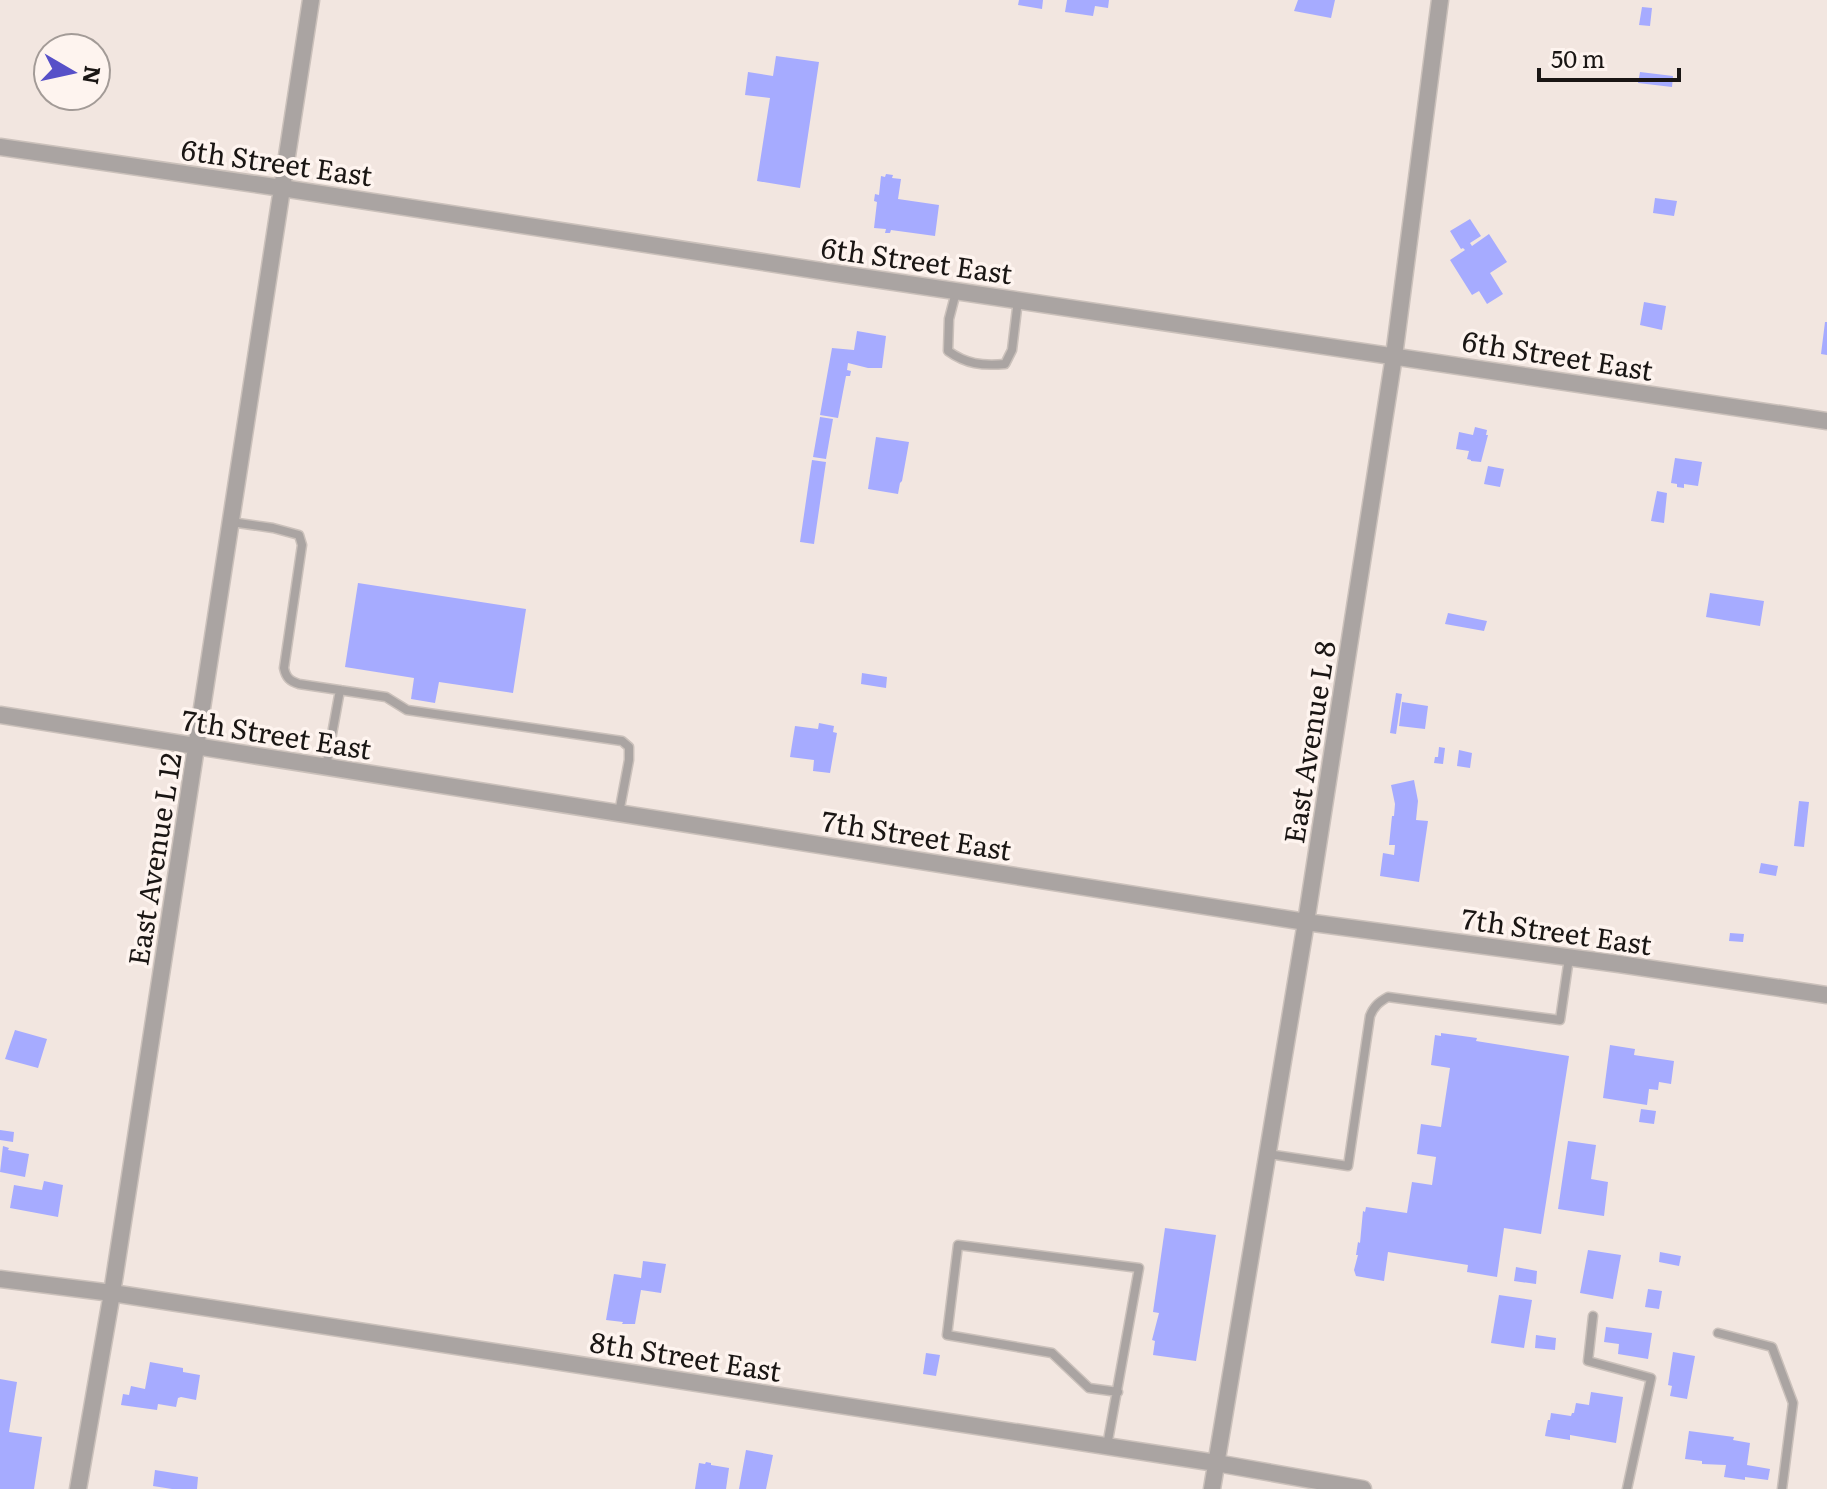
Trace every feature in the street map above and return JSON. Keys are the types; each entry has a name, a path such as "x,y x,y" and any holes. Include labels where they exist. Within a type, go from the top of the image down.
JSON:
{"street":[{"name":"East Avenue L 12","path":"78,1489 112,1293 311,0"},
{"name":"East Avenue L 8","path":"1212,1489 1306,922 1394,356 1440,0"},
{"name":"6th Street East","path":"0,147 1827,421"},
{"name":"7th Street East","path":"0,715 1306,922 1827,995"},
{"name":"8th Street East","path":"0,1279 112,1293 1216,1463 1363,1489"}],"lane":[{"path":"957,291 949,319 948,351 962,361 1005,364 1012,350 1018,300"},
{"path":"231,522 299,535 302,545 284,668 285,675 291,681 386,697 407,710 622,741 629,747 629,760 619,813"},
{"path":"326,767 340,690"},
{"path":"1268,1154 1348,1166 1370,1016 1379,1002 1388,997 1560,1020 1569,957"},
{"path":"1107,1447 1118,1392 1139,1268 958,1245 947,1335 1052,1353 1089,1388 1118,1392"},
{"path":"1593,1316 1588,1361 1651,1378 1627,1489"},
{"path":"1718,1333 1772,1347 1793,1403 1782,1489"}],"building":[{"path":"1019,0 1043,0 1042,9 1018,5"},
{"path":"1067,0 1109,0 1108,8 1095,6 1093,16 1065,12"},
{"path":"1298,0 1335,0 1331,18 1294,11"},
{"path":"1642,7 1652,8 1650,26 1639,25"},
{"path":"776,56 819,62 800,188 757,181 770,98 745,95 748,72 773,76"},
{"path":"1640,72 1673,76 1672,87 1638,83"},
{"path":"886,174 901,179 898,199 939,205 935,236 891,230 885,233 886,229 874,228 875,194 879,195 881,176 885,177"},
{"path":"1655,198 1677,201 1674,216 1653,213"},
{"path":"1470,219 1481,236 1470,243 1472,246 1489,234 1507,262 1490,273 1503,294 1487,304 1479,291 1472,295 1450,260 1465,250 1461,249 1450,231"},
{"path":"1644,302 1666,306 1662,330 1640,325"},
{"path":"1827,322 1827,355 1821,354"},
{"path":"857,331 886,336 882,368 848,363 847,370 851,371 850,376 846,376 838,418 820,415 832,348 854,350"},
{"path":"820,417 833,419 826,459 813,457"},
{"path":"1475,427 1487,430 1488,435 1481,462 1467,459 1469,451 1456,449 1459,432 1473,435"},
{"path":"876,437 909,442 898,494 868,489"},
{"path":"1675,458 1702,462 1698,486 1684,484 1684,488 1671,483"},
{"path":"812,460 826,462 814,544 800,542"},
{"path":"1488,466 1504,469 1500,487 1484,484"},
{"path":"1657,491 1667,493 1664,523 1651,521"},
{"path":"358,583 526,609 513,693 439,682 435,703 411,699 414,678 345,667"},
{"path":"1710,593 1764,601 1760,626 1706,617"},
{"path":"1448,613 1487,621 1484,631 1445,624"},
{"path":"862,673 887,677 886,688 861,684"},
{"path":"1396,693 1402,694 1396,734 1390,733"},
{"path":"1402,702 1428,706 1425,729 1399,726"},
{"path":"819,723 834,726 833,732 837,733 830,773 813,771 814,760 790,757 795,726 818,729"},
{"path":"1439,747 1445,748 1443,764 1434,763"},
{"path":"1459,750 1472,753 1470,768 1457,766"},
{"path":"1414,780 1418,801 1416,820 1428,821 1419,882 1380,876 1383,853 1394,855 1395,845 1389,845 1395,804 1391,785"},
{"path":"1799,801 1809,802 1804,847 1794,846"},
{"path":"1761,863 1778,866 1776,876 1759,873"},
{"path":"1730,933 1744,934 1743,942 1729,941"},
{"path":"15,1030 47,1039 38,1068 5,1059"},
{"path":"1441,1033 1569,1056 1541,1234 1504,1228 1497,1277 1467,1272 1468,1265 1388,1252 1384,1281 1356,1276 1356,1255 1366,1207 1407,1213 1412,1182 1432,1185 1436,1157 1417,1154 1421,1124 1441,1127 1450,1068 1431,1065 1435,1035 1441,1036"},
{"path":"1610,1045 1635,1049 1634,1055 1674,1061 1671,1084 1659,1082 1658,1090 1649,1089 1647,1105 1603,1098"},
{"path":"1641,1109 1656,1111 1654,1124 1639,1122"},
{"path":"0,1130 14,1132 13,1142 0,1140"},
{"path":"1568,1141 1596,1145 1591,1179 1608,1182 1604,1216 1558,1209"},
{"path":"3,1146 29,1154 25,1177 0,1172"},
{"path":"44,1181 63,1185 58,1217 10,1208 14,1185 42,1190"},
{"path":"1165,1228 1216,1235 1196,1361 1153,1355 1155,1341 1152,1340 1159,1313 1153,1312"},
{"path":"1588,1250 1621,1255 1613,1299 1580,1293"},
{"path":"1660,1252 1681,1256 1679,1266 1659,1262"},
{"path":"643,1261 666,1264 661,1293 641,1290 635,1324 606,1320 614,1274 641,1278"},
{"path":"1516,1267 1537,1271 1536,1284 1514,1281"},
{"path":"1648,1289 1662,1291 1659,1309 1645,1307"},
{"path":"1499,1295 1532,1300 1524,1348 1491,1343"},
{"path":"1606,1327 1652,1333 1648,1359 1618,1354 1619,1344 1604,1342"},
{"path":"1536,1335 1556,1338 1555,1350 1535,1348"},
{"path":"1673,1352 1695,1356 1687,1399 1670,1396 1672,1386 1668,1385"},
{"path":"926,1353 940,1355 936,1376 923,1374"},
{"path":"150,1362 183,1368 183,1372 200,1375 196,1400 181,1397 176,1407 158,1404 157,1410 121,1405 123,1394 129,1395 131,1386 145,1389"},
{"path":"0,1379 17,1382 9,1432 42,1437 34,1489 0,1489"},
{"path":"1591,1392 1623,1397 1616,1443 1570,1435 1570,1440 1545,1436 1551,1413 1571,1416 1576,1403 1589,1405"},
{"path":"1689,1431 1734,1437 1733,1440 1750,1443 1747,1465 1770,1469 1768,1480 1724,1477 1726,1465 1702,1464 1702,1461 1685,1459"},
{"path":"746,1450 773,1455 766,1489 739,1489"},
{"path":"699,1463 729,1468 726,1489 695,1489"},
{"path":"155,1470 198,1477 197,1489 153,1486"}]}
